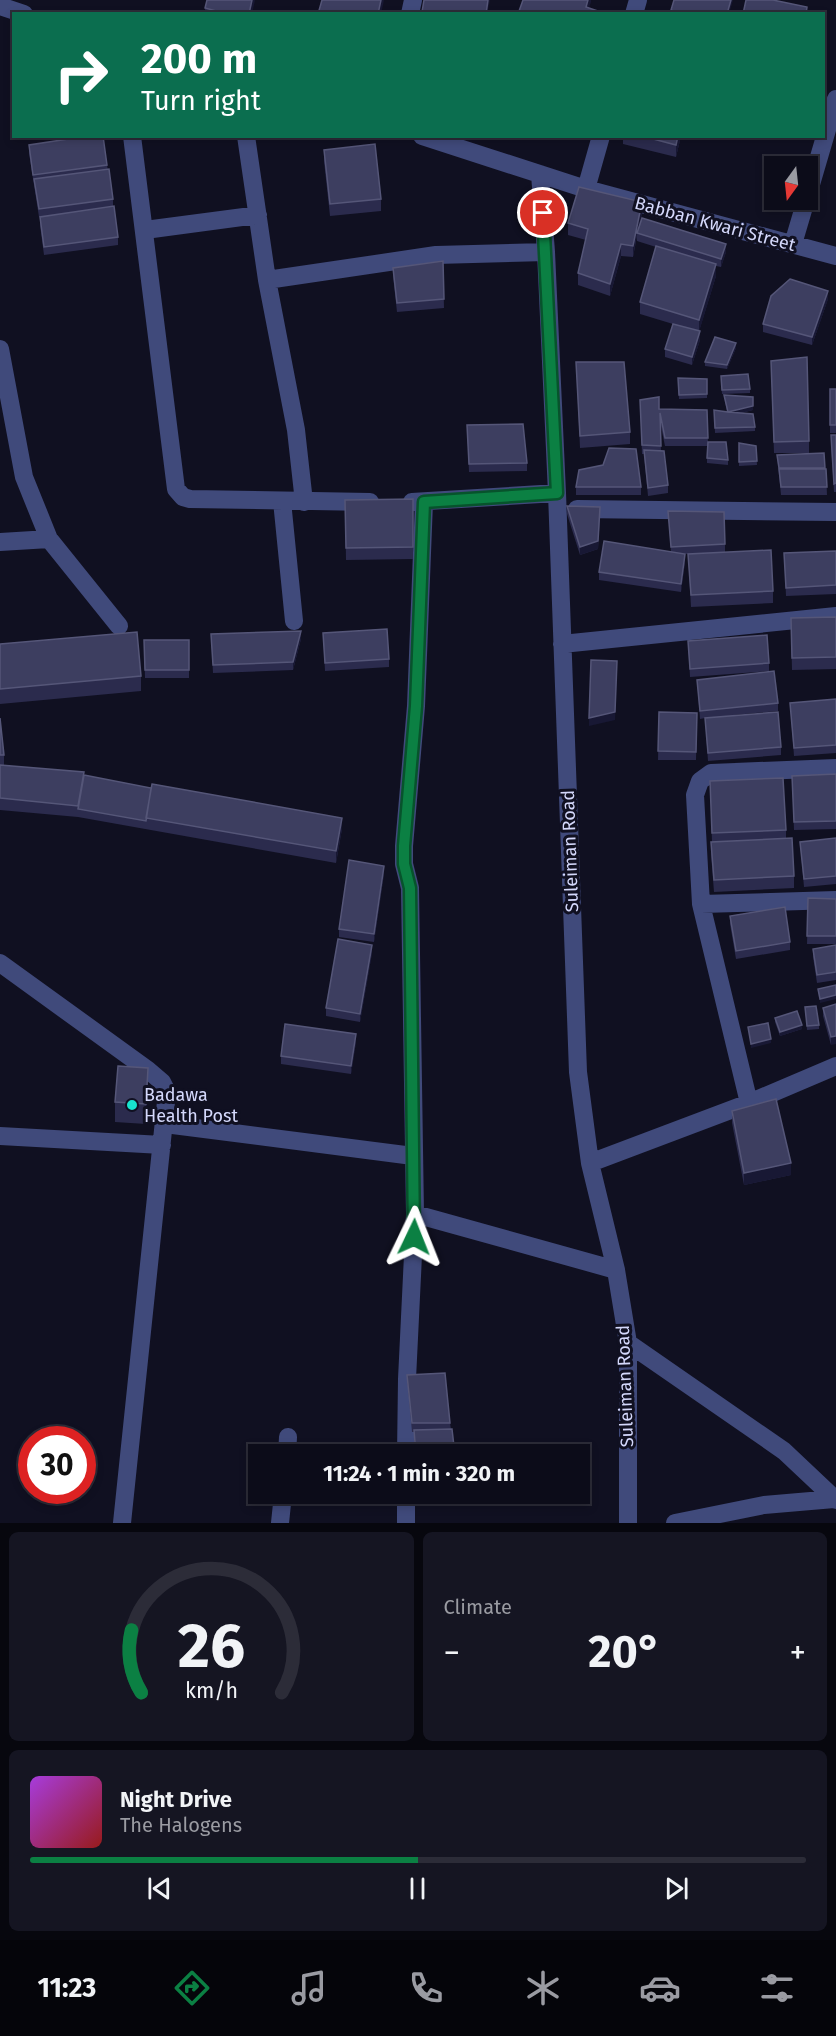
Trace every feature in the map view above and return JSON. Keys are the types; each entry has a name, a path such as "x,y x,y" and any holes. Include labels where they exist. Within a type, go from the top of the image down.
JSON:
{"street":[{"path":"0,6 18,12"},
{"path":"825,137 836,99"},
{"path":"132,138 176,489 183,497 304,502 557,501 836,512"},
{"path":"246,138 267,280 296,430 304,502"},
{"name":"Babban Kwari Street","path":"428,138 586,189 836,256"},
{"path":"586,189 600,138"},
{"path":"818,161 825,138"},
{"name":"Suleiman Road","path":"540,174 546,252 557,501 578,1071 590,1163 616,1270 628,1343 628,1523"},
{"path":"793,244 804,210"},
{"path":"145,230 258,215"},
{"path":"267,280 436,255 546,252"},
{"path":"0,350 24,477 49,539 119,626"},
{"path":"282,501 294,621"},
{"path":"406,1444 415,1214 410,888 404,864 404,846 416,706 424,502"},
{"path":"0,542 49,539"},
{"path":"562,644 836,616"},
{"path":"749,1103 700,904 695,795 700,781 711,773 836,768"},
{"path":"700,904 836,900"},
{"path":"0,963 148,1070 162,1083 166,1092 165,1124 122,1523"},
{"path":"590,1163 749,1103 836,1066"},
{"path":"165,1124 413,1156"},
{"path":"0,1136 162,1145"},
{"path":"415,1214 616,1270"},
{"path":"628,1343 784,1451 835,1499"},
{"path":"675,1523 764,1504 835,1499"},
{"path":"280,1523 282,1504"},
{"path":"406,1504 406,1523"},
{"path":"764,1504 765,1523"}],"building":[{"path":"207,0 252,0 249,12 220,12 205,8"},
{"path":"322,0 381,0 378,12 319,12"},
{"path":"424,0 488,0 486,12 422,12"},
{"path":"523,0 588,0 586,7 598,11 598,12 519,12"},
{"path":"674,0 731,0 728,12 676,12 671,10"},
{"path":"746,0 773,0 807,7 806,12 743,12"},
{"path":"75,138 103,138 107,165 33,175 29,145"},
{"path":"650,138 678,138 676,145"},
{"path":"375,144 381,199 330,204 324,150"},
{"path":"109,169 113,199 39,209 34,179"},
{"path":"579,187 642,202 633,246 621,244 610,284 578,273 588,229 568,223"},
{"path":"114,206 118,237 44,247 40,217"},
{"path":"642,218 726,244 721,259 637,233"},
{"path":"656,246 716,264 699,320 640,302"},
{"path":"443,261 444,299 397,303 393,268"},
{"path":"790,279 828,291 812,337 763,324 771,296"},
{"path":"673,324 700,331 692,357 665,349"},
{"path":"715,337 736,343 727,365 705,362"},
{"path":"807,357 809,441 774,442 771,361"},
{"path":"576,362 624,362 630,432 580,436"},
{"path":"748,374 750,389 722,390 721,376"},
{"path":"678,378 707,379 707,394 679,395"},
{"path":"830,389 836,389 836,425 830,425"},
{"path":"724,395 753,397 753,406 728,412"},
{"path":"659,397 659,409 707,410 708,438 665,438 660,413 661,446 642,445 640,400"},
{"path":"714,410 753,414 755,427 715,428"},
{"path":"523,424 527,463 469,464 467,425"},
{"path":"831,435 836,435 836,483 834,484"},
{"path":"708,442 726,442 728,460 707,458"},
{"path":"739,443 756,446 757,461 739,462"},
{"path":"609,448 636,449 641,487 576,487 579,470 603,465"},
{"path":"644,450 664,451 668,485 648,488"},
{"path":"824,453 825,468 779,468 777,455"},
{"path":"779,469 826,469 827,487 781,487"},
{"path":"413,499 413,547 346,548 345,500"},
{"path":"567,506 600,507 598,541 580,547"},
{"path":"668,511 724,512 725,544 671,547"},
{"path":"604,541 685,554 681,584 599,572"},
{"path":"771,550 773,591 691,595 688,554"},
{"path":"836,551 836,585 786,588 784,553"},
{"path":"836,617 836,657 792,658 791,618"},
{"path":"387,629 389,659 325,663 323,633"},
{"path":"301,631 293,662 213,665 211,634"},
{"path":"137,632 141,676 0,689 0,644"},
{"path":"767,635 769,663 690,669 688,641"},
{"path":"144,640 189,640 189,670 145,670"},
{"path":"591,660 617,661 615,712 589,718"},
{"path":"774,671 778,703 700,711 697,680"},
{"path":"836,699 836,745 794,748 790,703"},
{"path":"659,712 697,713 696,752 658,751"},
{"path":"778,712 781,747 708,753 705,718"},
{"path":"0,718 4,755 0,755"},
{"path":"0,765 84,772 78,806 0,798"},
{"path":"836,774 836,821 794,822 792,776"},
{"path":"84,775 151,788 146,821 78,809"},
{"path":"783,778 786,830 712,833 710,781"},
{"path":"152,784 342,818 336,851 146,818"},
{"path":"792,838 794,876 714,880 711,842"},
{"path":"836,838 836,876 804,879 800,842"},
{"path":"349,860 384,866 374,934 339,929"},
{"path":"808,898 836,899 836,936 807,936"},
{"path":"785,907 790,942 736,951 730,916"},
{"path":"338,939 372,945 360,1014 326,1008"},
{"path":"836,945 836,972 817,975 813,949"},
{"path":"836,985 836,995 820,999 818,989"},
{"path":"836,1004 836,1036 831,1037 823,1008"},
{"path":"816,1006 819,1025 807,1026 805,1007"},
{"path":"797,1011 802,1025 780,1032 775,1018"},
{"path":"768,1023 771,1039 751,1044 748,1027"},
{"path":"285,1024 356,1034 351,1066 281,1056"},
{"path":"118,1066 148,1068 146,1104 115,1102"},
{"path":"776,1099 791,1163 744,1173 732,1111"},
{"path":"445,1373 450,1423 412,1423 407,1375"},
{"path":"452,1429 454,1444 415,1444 414,1430"}],"place":[{"name":"Badawa Health Post","path":"132,1105"}],"route":[{"path":"414,1237 410,888 404,864 405,816 416,706 424,502 557,493 543,213"}]}
